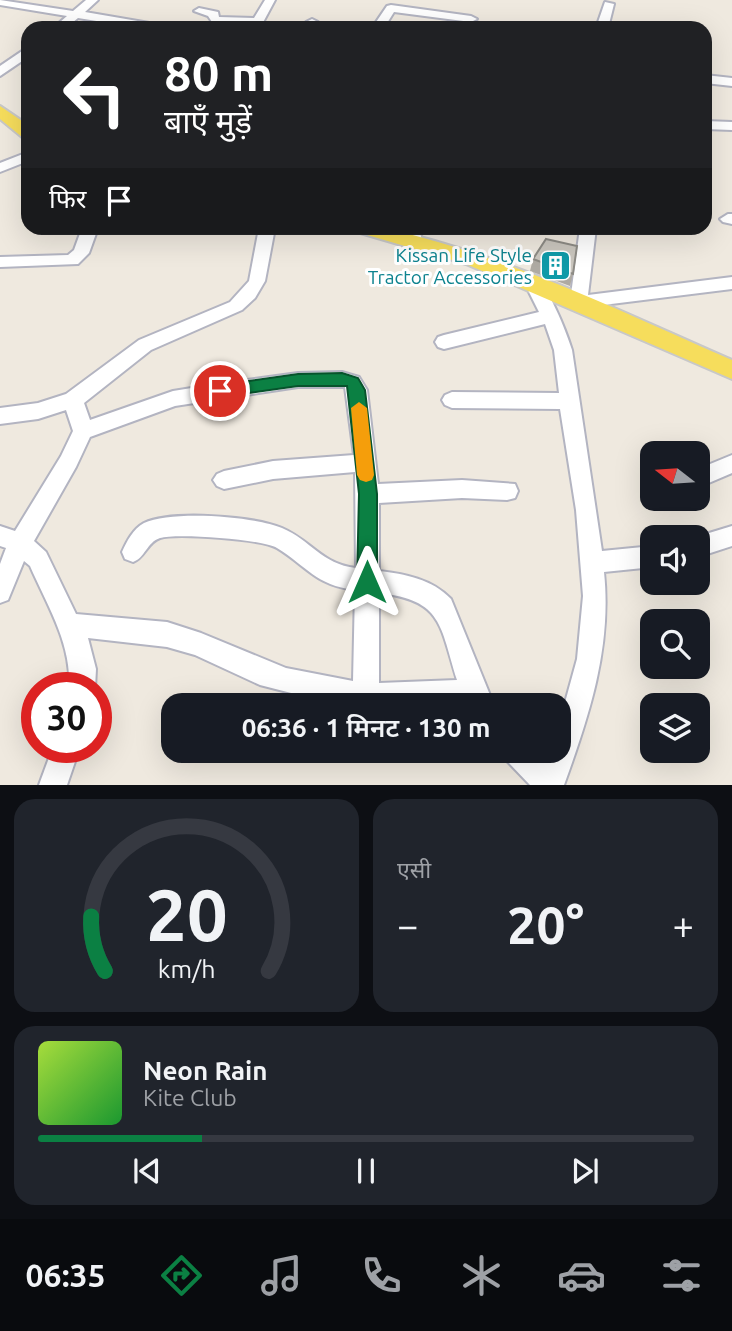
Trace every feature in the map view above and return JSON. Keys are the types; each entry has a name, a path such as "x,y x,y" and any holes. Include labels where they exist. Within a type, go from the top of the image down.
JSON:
{"main road":[{"path":"0,111 21,128"},
{"path":"415,235 579,302 732,370"}],"street":[{"path":"69,21 93,0"},
{"path":"258,21 270,0"},
{"path":"0,2 115,21"},
{"path":"604,21 609,4"},
{"path":"383,21 391,8 471,19"},
{"path":"199,11 214,14 214,20 224,21"},
{"path":"0,72 21,56"},
{"path":"712,80 732,82"},
{"path":"712,125 732,125"},
{"path":"0,168 21,159"},
{"path":"0,262 72,260 81,253 87,235"},
{"path":"0,415 38,411 73,400 145,345 236,306 249,294 257,281 266,235"},
{"path":"587,235 579,302 732,283"},
{"path":"528,763 549,785 573,724 590,659 595,596 587,510 573,442 563,350 550,316 531,282"},
{"path":"444,342 550,316"},
{"path":"83,431 173,398 286,382 342,379 352,382 357,390 368,494 366,693"},
{"path":"0,592 10,540 69,461 83,431 73,400"},
{"path":"452,400 570,401"},
{"path":"224,480 273,470 364,463"},
{"path":"710,473 732,464"},
{"path":"368,494 462,489 507,491"},
{"path":"133,552 147,533 158,528 174,526 256,532 274,535 290,543 320,570 367,582 418,590 436,599 447,614 475,693"},
{"path":"710,543 732,536"},
{"path":"10,540 38,559 78,645 83,672"},
{"path":"592,564 640,558"},
{"path":"69,625 142,629 182,638 258,672 301,687 350,693"},
{"path":"54,785 61,763"}],"building":[{"path":"546,239 577,246 573,274 533,259"}],"slow traffic":[{"path":"359,408 366,475"}],"place":[{"name":"Kissan Life Style Tractor Accessories","path":"555,266"}],"route":[{"path":"220,391 298,380 342,379 352,382 357,390 368,494 367,582"}]}
